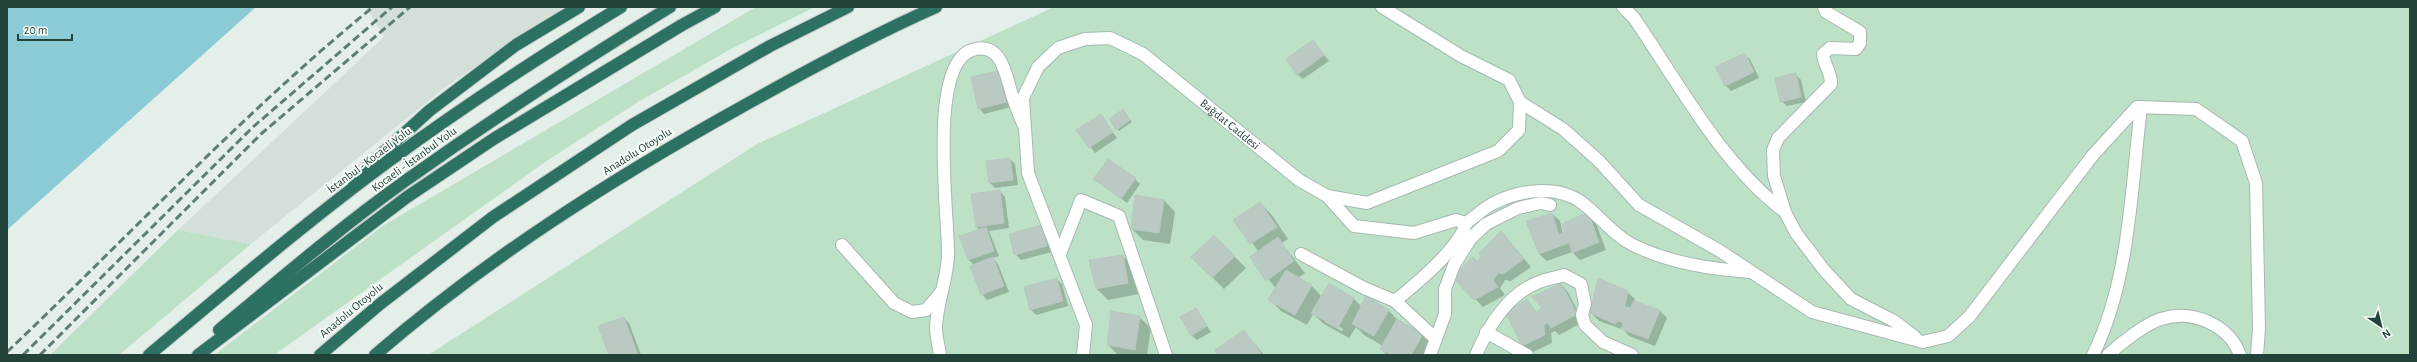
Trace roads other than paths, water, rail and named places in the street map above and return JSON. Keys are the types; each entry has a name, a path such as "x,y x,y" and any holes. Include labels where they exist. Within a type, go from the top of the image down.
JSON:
{"highway":[{"path":"276,249 430,111 516,45 579,7"},
{"name":"İstanbul - Kocaeli Yolu","path":"149,355 276,249 389,161 550,50 621,7"},
{"name":"Kocaeli - İstanbul Yolu","path":"189,355 292,269 404,182 564,72 670,7"},
{"path":"198,355 407,197 495,138 682,25 715,7"},
{"name":"Anadolu Otoyolu","path":"320,355 380,304 499,213 632,125 770,46 848,7"},
{"name":"Anadolu Otoyolu","path":"375,355 510,250 650,158 798,75 936,7"}],"street":[{"path":"1382,7 1461,56 1509,80 1520,102 1563,129 1599,161 1639,205 1720,251 1812,312 1923,342 1948,336 1969,317 2093,155 2137,107 2196,109 2242,141 2256,183 2259,328 2257,355"},
{"path":"1624,7 1634,18 1712,133 1742,172 1765,198 1785,212"},
{"path":"1824,7 1826,12 1860,32 1860,43 1856,49 1830,48 1823,54 1824,61 1831,73 1830,84 1778,138 1773,150 1774,176 1785,212 1796,233 1819,264 1851,299 1894,321 1923,342"},
{"name":"Bağdat Caddesi","path":"1083,355 1086,325 1028,173 1023,98 1038,67 1058,48 1085,39 1110,38 1143,54 1300,180 1327,196 1367,204 1498,152 1518,130 1520,102"},
{"path":"940,355 936,327 945,287 948,256 943,118 950,77 960,58 969,51 980,48 991,50 999,58 1006,71 1012,97 1025,127"},
{"path":"2093,355 2101,338 2122,265 2141,107"},
{"path":"1395,301 1422,280 1464,234 1466,223 1495,202 1533,190 1560,193 1580,201 1632,244 1667,259 1711,269 1752,272"},
{"path":"1327,196 1354,226 1414,233 1456,220 1466,223"},
{"path":"1060,254 1081,200 1119,216 1166,355"},
{"path":"1430,355 1445,314 1445,289 1454,265 1471,238 1486,224 1518,208 1540,203 1550,205"},
{"path":"842,245 894,303 912,312 926,310 934,303 945,287"},
{"path":"1301,254 1364,288 1395,301 1436,339"},
{"path":"1476,355 1486,332 1516,294 1537,283 1564,275 1581,284 1585,304 1582,315 1586,325 1603,342 1632,355"},
{"path":"2108,355 2128,338 2161,319 2178,317 2205,320 2226,331 2237,346 2240,355"},
{"path":"1486,332 1527,355"}],"water":[{"path":"7,7 256,7 7,230"}],"railway":[{"path":"7,352 232,132 278,89 373,7"},
{"path":"23,355 253,127 392,7"},
{"path":"40,355 261,134 410,7"}]}
